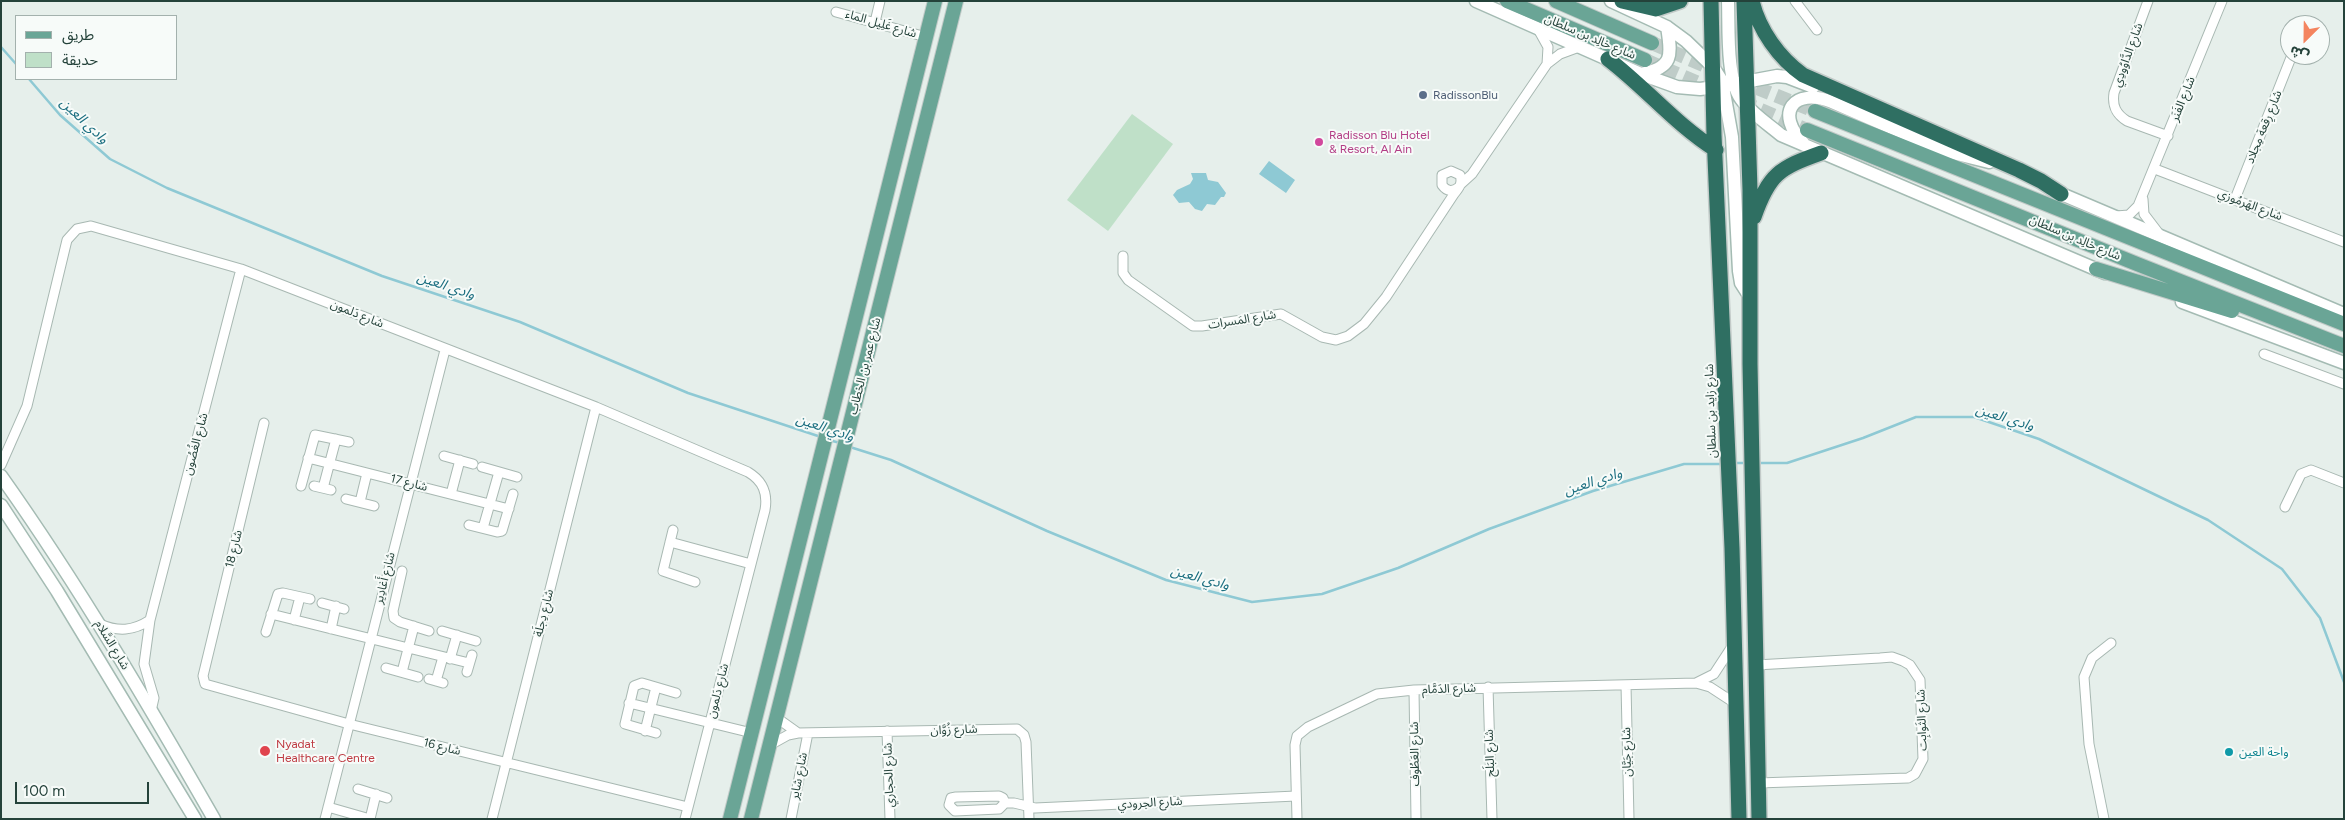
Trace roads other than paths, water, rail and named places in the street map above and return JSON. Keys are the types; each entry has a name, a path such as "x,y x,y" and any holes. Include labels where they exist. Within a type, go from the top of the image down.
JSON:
{"highway":[{"path":"1622,1 1656,9 1680,1"},
{"name":"شارع زايد بن سلطان","path":"1711,1 1713,67 1746,106 1750,228 1750,364 1759,819"},
{"name":"شارع زايد بن سلطان","path":"1739,819 1732,548 1716,150 1744,1"},
{"path":"1752,1 1756,18 1770,41 1794,68 1803,75 2019,170 2041,181 2060,194"},
{"path":"1608,59 1644,88 1678,123 1716,150"},
{"path":"1750,228 1763,193 1776,174 1814,150"}],"main road":[{"name":"شارع عمر بن الخطاب","path":"730,819 935,1"},
{"name":"شارع عمر بن الخطاب","path":"751,819 956,1"},
{"path":"1476,1 1608,59 1655,71 1666,64 1670,56 1667,27"},
{"name":"شارع خالِد بن سلطان","path":"1508,1 1643,67"},
{"name":"شارع خالِد بن سلطان","path":"1556,1 1652,43"},
{"path":"1611,1 1667,27 1686,40 1713,67"},
{"path":"1728,1 1729,85 1739,271 1742,282 1750,297"},
{"path":"1643,67 1677,87 1690,89 1729,85 1777,76 1798,80 2060,194 2344,314"},
{"path":"1814,150 1792,131 1789,119 1792,107 1796,102 1813,96 1832,102 1945,151 1988,162"},
{"path":"1746,106 1781,135 1814,150 2096,270 2344,363"},
{"name":"شارع خالِد بن سلطان","path":"1815,112 2344,324"},
{"name":"شارع خالِد بن سلطان","path":"1807,130 2146,268 2344,346"},
{"path":"2096,270 2270,323 2344,350"},
{"name":"شارع السَّلام","path":"1,476 103,628 214,819"},
{"name":"شارع السَّلام","path":"1,505 195,819"},
{"path":"99,661 106,648 103,628"},
{"path":"99,661 110,660 116,663 133,680"}],"street":[{"path":"875,22 880,1"},
{"path":"1796,1 1817,30"},
{"name":"شارع الدَّاوُودِي","path":"2148,1 2114,94 2114,106 2121,117 2127,121 2168,136"},
{"name":"شارع الفَنَر","path":"2114,216 2125,216 2133,213 2143,196 2222,1"},
{"name":"شارع غَلِيل الماء","path":"836,12 926,37"},
{"path":"1538,29 1548,47 1547,64"},
{"name":"شارع المَسرات","path":"1123,256 1123,273 1128,280 1193,326 1281,314 1322,337 1336,340 1348,336 1364,324 1386,297 1460,185 1472,174 1547,64 1560,54 1579,47"},
{"name":"شارع رِقعة مِجلاد","path":"2235,199 2288,65"},
{"path":"1444,209 1441,179 1445,173 1451,171 1458,173 1479,163"},
{"name":"شارع الهَرمُوزي","path":"2155,169 2344,242"},
{"path":"1442,185 1450,191 1460,185 1458,173"},
{"path":"2143,196 2144,214 2161,236"},
{"name":"شارع دَلمون","path":"1,465 6,445 26,406 68,240 77,229 91,226 241,268 445,350 596,407 757,478 762,484 766,502 685,819"},
{"name":"شارع الغُصُون","path":"150,710 154,698 144,664 150,620 241,268"},
{"name":"شارع أَغادِير","path":"326,819 370,638 445,350"},
{"path":"2264,354 2344,384"},
{"name":"شارع دِجلَة","path":"492,819 596,407"},
{"name":"شارع 18","path":"203,676 264,423"},
{"path":"301,486 315,435 349,442"},
{"path":"323,488 336,439"},
{"path":"444,456 473,464"},
{"name":"شارع 17","path":"308,458 509,509"},
{"path":"451,494 460,460"},
{"path":"482,467 517,477"},
{"path":"2285,507 2301,474 2306,471 2311,470 2344,483"},
{"path":"483,528 499,472"},
{"path":"360,502 367,473"},
{"path":"469,525 497,532 502,531 513,494"},
{"path":"346,499 374,506"},
{"path":"674,530 663,571 695,582"},
{"path":"670,542 751,564"},
{"path":"402,571 393,614 396,620 429,631"},
{"path":"266,632 278,594 283,593 310,599"},
{"path":"294,620 300,597"},
{"path":"322,603 340,608 331,629"},
{"path":"271,614 469,663"},
{"path":"103,628 131,629 150,620"},
{"path":"402,672 414,626"},
{"path":"442,631 476,641"},
{"path":"436,681 457,635"},
{"path":"1696,683 1714,674 1734,642"},
{"path":"2104,819 2089,744 2084,677 2092,658 2111,643"},
{"name":"شارع الثَوابِت","path":"1756,665 1880,658 1892,658 1903,661 1910,666 1920,680 1924,752 1921,766 1908,778 1758,783"},
{"path":"386,668 418,677"},
{"name":"شارع 16","path":"203,676 204,682 209,685 349,724 506,764 688,807"},
{"name":"شارع الدَمَّام","path":"1297,819 1295,745 1301,732 1377,694 1414,690 1488,687 1696,683 1710,687 1736,704"},
{"path":"656,734 625,724 629,703 636,684 676,693"},
{"name":"شارع جَيَّان","path":"1626,685 1629,819"},
{"path":"645,730 656,687"},
{"name":"شارع البَلَح","path":"1488,687 1492,819"},
{"name":"شارع العَطُوف","path":"1414,690 1416,819"},
{"path":"629,703 752,733"},
{"path":"777,718 803,733"},
{"name":"شارع زُوَّان","path":"770,744 788,735 803,733 1017,729 1024,735 1026,742 1028,819"},
{"name":"شارع الحجاري","path":"887,731 890,819"},
{"name":"شارع شاير","path":"791,819 803,733"},
{"path":"358,789 387,798"},
{"path":"328,808 370,819 376,794"},
{"name":"شارع الجرودي","path":"1005,802 1004,807 999,809 953,810 949,804 951,798 956,797 999,796 1005,802 1018,803 1028,808 1296,796"}],"water":[{"path":"1269,161 1295,180 1286,193 1259,174"},
{"path":"1191,173 1206,173 1208,180 1218,182 1226,193 1224,197 1221,197 1215,205 1207,204 1202,211 1195,209 1189,202 1179,203 1173,195 1177,190 1190,184 1193,179"}],"waterway":[{"name":"وادي العين","path":"1,47 15,63"},
{"name":"وادي العين","path":"30,80 60,115 110,159 167,188 382,276 520,322 688,393 821,437"},
{"name":"وادي العين","path":"1757,463 1787,463 1863,438 1916,417 1974,417 2039,439 2208,520 2282,569 2320,618 2344,682"},
{"name":"وادي العين","path":"829,440 840,443"},
{"name":"وادي العين","path":"850,447 891,460 1047,531 1166,580 1252,602 1322,594 1398,568 1489,529 1593,491 1684,464 1724,464"},
{"name":"وادي العين","path":"1734,463 1746,463"}],"tunnel":[{"path":"1652,43 1717,71"},
{"path":"1645,60 1807,130"},
{"path":"1737,80 1815,111"}],"place":[{"name":"RadissonBlu","path":"1423,95"},
{"name":"Radisson Blu Hotel & Resort, Al Ain","path":"1319,142"},
{"name":"Nyadat Healthcare Centre","path":"265,751"},
{"name":"واحة العين","path":"2229,752"}]}
